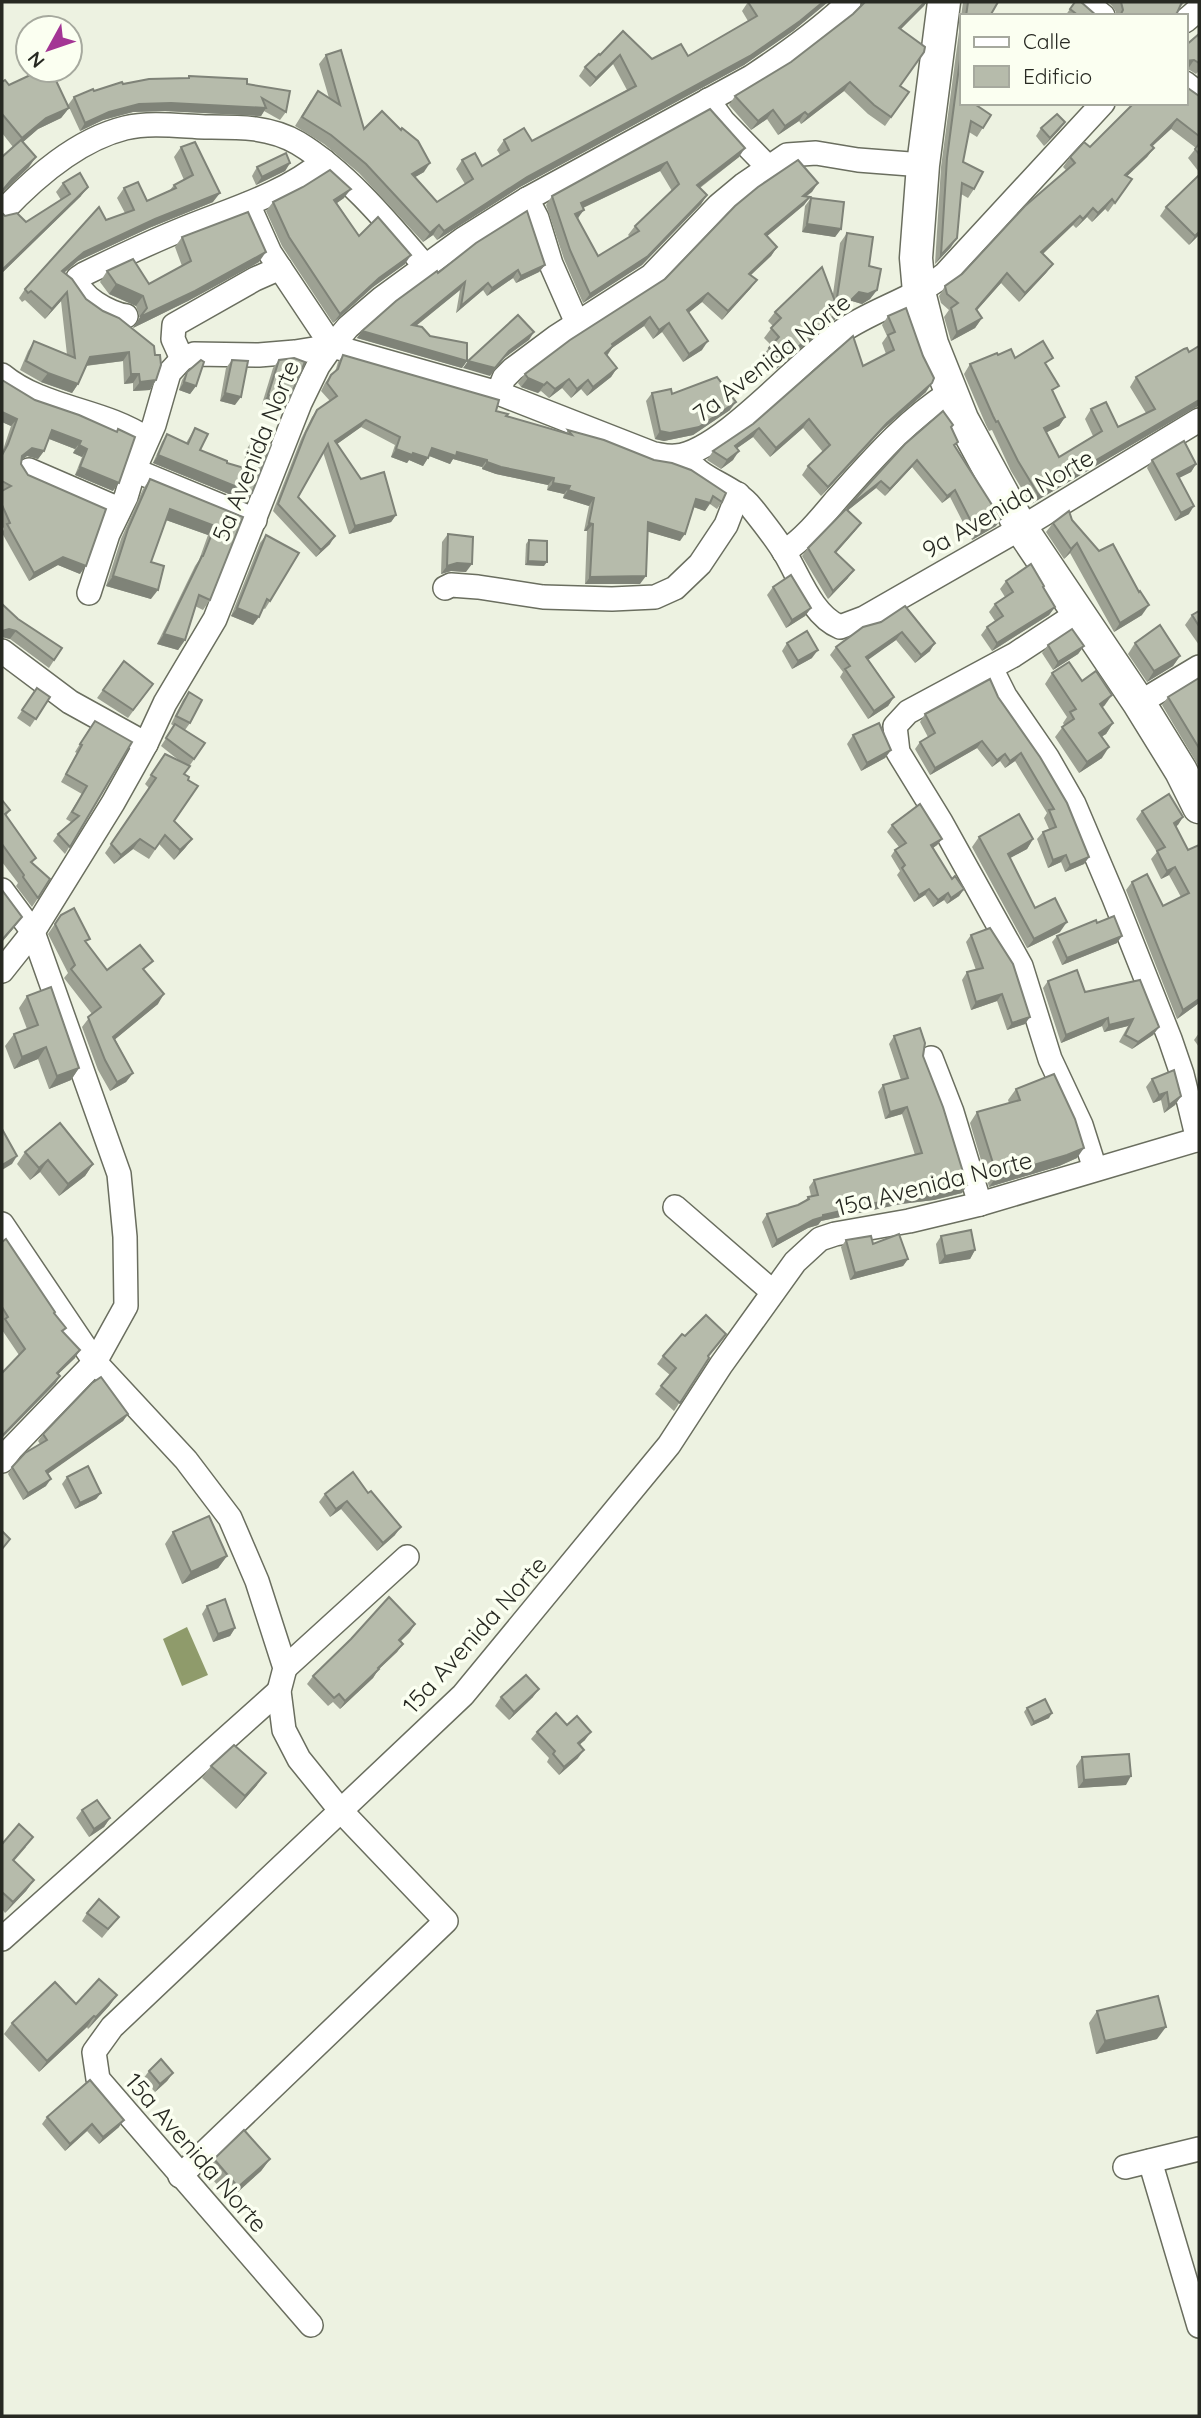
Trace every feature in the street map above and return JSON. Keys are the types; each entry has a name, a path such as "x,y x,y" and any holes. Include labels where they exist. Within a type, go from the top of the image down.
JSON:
{"street":[{"name":"5a Avenida Norte","path":"2,971 33,932 113,803 165,703 215,619 300,403 318,366 332,346 357,320 425,266 527,199 786,54 849,2"},
{"path":"944,2 923,165 916,258 919,292 932,344 962,419 1021,528 1139,703 1181,771 1199,807"},
{"path":"1086,2 1101,14"},
{"path":"708,100 715,112 768,167"},
{"name":"7a Avenida Norte","path":"684,455 721,434 838,333 860,319 919,292 945,274 1100,105"},
{"path":"2,212 28,186 69,154 101,137 126,128 152,125 243,127 265,130 290,139 324,161 386,222 425,266"},
{"path":"498,393 504,378 513,369 577,323 651,276 719,205 787,155 816,153 858,160 923,165"},
{"path":"126,316 115,315 86,296 79,289 78,278 176,232 248,204 297,181 324,161"},
{"path":"527,199 537,218 551,264 577,323"},
{"path":"248,204 262,240 332,346"},
{"path":"181,359 173,339 174,325 280,268"},
{"path":"89,593 108,534 126,497 134,470 154,425 169,373 181,359 194,354 259,355 332,346 498,393 654,454 675,457 684,455 695,470 738,494 785,552 805,535 912,420 951,392"},
{"path":"2,375 22,390 135,431 147,439"},
{"name":"9a Avenida Norte","path":"785,552 819,611 832,624 840,627 864,618 1021,528 1199,420"},
{"path":"29,470 119,509"},
{"path":"134,470 255,520"},
{"path":"444,588 451,585 478,587 543,597 655,597 675,588 700,564 726,525 738,494"},
{"path":"1078,613 991,668 908,712 895,726 895,744 1021,966 1050,1059 1081,1125 1095,1169"},
{"path":"2,651 70,702 146,744"},
{"path":"1139,703 1199,667"},
{"path":"991,668 1005,696 1047,757 1074,804 1170,1040 1199,1140"},
{"path":"2,890 33,932 120,1174 125,1237 126,1306 95,1362 2,1461"},
{"path":"930,1058 952,1112 979,1204"},
{"name":"15a Avenida Norte","path":"311,2325 98,2079 94,2052 112,2027 463,1695 669,1445 773,1292 795,1262 820,1239 979,1204 1199,1140"},
{"path":"675,1207 773,1292"},
{"path":"2,1224 95,1362 186,1460 230,1518 257,1581 285,1668"},
{"path":"180,2176 446,1921 341,1811 299,1759 284,1730 279,1690 285,1668 407,1557"},
{"path":"2,1939 279,1690"},
{"path":"1125,2167 1199,2149"},
{"path":"1150,2161 1199,2326"}],"shaded area":[{"path":"187,1627 208,1675 182,1686 163,1639"}],"building":[{"path":"748,2 823,2 750,56 527,177 444,231 439,225 430,233 366,164 331,135 302,117 318,91 340,105 326,55 341,50 364,129 382,111 401,130 402,128 418,141 430,163 412,174 437,202 473,179 462,160 475,153 482,166 509,150 504,140 524,128 532,141 636,86 620,55 596,78 585,67 623,31 652,59 681,44 688,56 757,16"},
{"path":"865,2 925,2 899,28 925,47 900,86 909,92 891,117 850,82 808,115 805,112 785,126 773,110 758,121 735,96 791,62"},
{"path":"968,2 998,2 991,14 966,14"},
{"path":"1075,2 1081,2 1095,14 1076,14 1070,9"},
{"path":"1121,2 1182,2 1176,14 1121,14"},
{"path":"1199,34 1199,63 1187,61 1187,44"},
{"path":"960,60 960,105 976,105 991,115 983,128 971,121 963,162 983,172 974,189 962,183 957,238 941,255 947,158"},
{"path":"189,76 247,79 247,84 290,91 286,112 262,98 266,108 139,104 109,112 85,123 74,97 122,82"},
{"path":"5,80 9,85 14,83 58,84 69,108 46,118 22,138 2,114 2,82"},
{"path":"1187,87 1199,96 1199,136 1177,119 1151,145 1154,148 1125,175 1132,179 1115,203 1112,199 1098,213 1093,208 1083,219 1080,216 1041,252 1053,264 1025,293 1007,273 976,309 982,318 957,332 951,308 958,303 947,294 945,286 962,274 1025,206 1075,163 1070,157 1084,142 1090,147 1132,105 1187,105"},
{"path":"710,109 745,148 697,185 707,195 648,256 590,294 570,250 552,196","holes":["667,162 679,184 635,226 639,231 598,256 575,214 584,210 581,203"]},
{"path":"1057,114 1065,122 1050,138 1041,128"},
{"path":"21,140 36,157 2,191 2,157"},
{"path":"195,142 220,193 84,252 62,271 72,279 86,299 119,318 154,346 155,355 160,355 161,365 156,380 140,382 139,374 131,374 129,352 90,357 78,384 26,361 34,341 75,358 67,292 52,309 25,289 99,207 106,220 134,210 124,188 138,182 147,201 176,188 174,185 193,175 181,147"},
{"path":"286,153 290,163 262,177 257,167"},
{"path":"798,160 818,183 803,196 810,197 765,234 777,247 749,274 757,280 728,311 708,293 687,310 708,341 689,354 669,323 659,330 650,317 612,344 605,353 617,368 593,387 588,380 577,389 569,379 555,389 547,382 544,385 528,378 525,374 570,340 665,279 735,206"},
{"path":"330,170 351,189 334,200 359,236 378,217 411,255 379,278 340,314 289,237 273,202"},
{"path":"80,173 88,187 2,270 2,213 5,216 17,213 26,222 70,194 63,183"},
{"path":"1199,175 1199,232 1195,236 1166,207"},
{"path":"811,198 844,202 841,229 807,224"},
{"path":"527,211 545,265 521,276 518,270 492,288 488,283 461,306 465,282 412,325 422,327 430,336 467,343 467,361 362,331 396,301 437,271 438,273 476,243"},
{"path":"248,212 266,252 195,291 140,317 147,308 143,296 116,284 107,271 133,259 149,284 191,261 182,237"},
{"path":"847,233 873,237 869,266 881,269 877,290 868,294 859,292 782,361 769,348 779,337 771,328 781,318 775,312 822,267 836,304"},
{"path":"906,308 934,378 932,383 887,423 828,487 808,466 830,445 809,419 776,448 759,428 735,446 739,451 727,460 713,451 753,424 853,336 863,366 894,350 888,335 895,332 888,316"},
{"path":"518,315 534,332 509,351 495,368 468,361"},
{"path":"1043,341 1053,358 1045,363 1059,386 1052,390 1065,417 1044,428 1059,457 1102,431 1091,409 1106,402 1118,427 1155,409 1136,377 1184,349 1187,348 1189,352 1199,346 1199,400 1038,494 998,421 996,422 970,364 1011,349 1015,358"},
{"path":"343,355 499,400 496,411 508,414 506,416 572,435 568,430 604,440 654,460 672,463 691,470 726,493 722,502 713,496 710,503 696,499 685,534 648,522 646,576 590,577 593,524 589,523 594,498 568,490 570,486 553,483 554,478 501,467 487,460 457,452 456,456 432,448 428,458 413,453 412,455 396,449 400,437 366,420 335,441 361,479 384,472 396,515 355,526 328,444 298,497 335,536 321,550 278,504 317,410 337,396 327,383 338,369"},
{"path":"294,358 305,362 288,402 268,395 279,360"},
{"path":"201,360 204,362 196,386 184,382 187,372"},
{"path":"232,360 248,361 241,397 225,393"},
{"path":"717,377 736,402 699,427 670,433 660,431 652,393 671,389 672,394"},
{"path":"2,380 35,400 135,437 119,483 80,467 87,449 79,445 81,441 52,430 44,451 32,448 22,456 21,464 28,475 106,509 86,566 63,557 34,573 7,524 10,523 2,505 2,491 11,486 2,481 2,455 17,419 2,412"},
{"path":"943,411 953,425 951,427 958,442 954,445 1001,519 977,533 955,490 947,496 917,460 890,489 881,481 847,508 905,444"},
{"path":"195,428 208,434 200,450 244,468 254,439 271,445 252,493 158,455 167,434 188,444"},
{"path":"1184,441 1196,464 1177,474 1194,506 1181,513 1152,460"},
{"path":"150,479 243,517 210,600 199,595 185,640 164,634 215,526 170,509 151,562 164,566 158,590 113,576 128,529"},
{"path":"846,509 861,523 835,552 854,570 833,591 808,548"},
{"path":"1069,511 1072,520 1099,551 1113,544 1149,605 1120,623 1077,543 1071,549 1053,523"},
{"path":"448,534 473,537 472,564 457,563 447,566"},
{"path":"266,535 299,553 270,601 267,599 259,617 237,608"},
{"path":"529,540 547,541 547,562 528,561"},
{"path":"1031,564 1055,607 997,643 987,627 1003,616 995,604 1013,592 1006,581"},
{"path":"791,575 811,608 792,620 773,587"},
{"path":"2,604 18,619 62,648 54,660 16,631 2,631"},
{"path":"905,606 935,643 921,655 902,632 866,657 894,697 874,711 845,669 850,666 836,647 863,627 881,622"},
{"path":"1199,611 1199,626 1192,615"},
{"path":"1160,625 1180,656 1154,671 1135,643"},
{"path":"1072,629 1084,646 1058,662 1048,645"},
{"path":"807,631 818,650 798,661 787,643"},
{"path":"124,661 153,684 133,710 103,690"},
{"path":"1069,662 1082,681 1096,671 1112,695 1100,704 1113,723 1099,733 1109,747 1087,762 1062,727 1074,719 1070,712 1076,709 1052,673"},
{"path":"1199,678 1199,748 1168,697"},
{"path":"990,679 998,697 1040,757 1067,803 1089,857 1070,865 1066,855 1053,860 1043,832 1056,827 1049,810 1054,809 1021,753 1010,761 1005,754 997,760 982,741 935,768 920,742 935,733 925,714"},
{"path":"37,688 50,697 36,719 22,710"},
{"path":"189,692 202,700 190,723 176,716"},
{"path":"95,721 132,742 70,847 58,834 79,816 72,812 87,786 66,774 82,745 80,744"},
{"path":"879,723 891,750 867,763 853,735"},
{"path":"175,724 205,743 194,759 166,738"},
{"path":"165,754 190,766 184,774 198,786 174,821 192,839 180,850 165,835 155,849 140,839 121,855 111,844 156,778 151,775"},
{"path":"1169,794 1183,817 1174,823 1188,850 1199,845 1199,999 1183,1010 1132,882 1147,874 1163,906 1189,893 1175,867 1167,871 1157,851 1165,847 1142,811"},
{"path":"2,800 10,810 5,814 36,858 31,862 50,879 38,898 2,844"},
{"path":"920,804 942,839 931,845 952,879 955,876 964,889 951,898 948,893 938,900 929,889 919,895 902,868 905,865 895,850 906,843 892,825"},
{"path":"1019,814 1033,839 1008,854 1035,908 1055,898 1067,922 1034,939 979,837"},
{"path":"2,890 22,917 2,940"},
{"path":"74,908 90,939 85,941 107,970 140,945 153,961 143,969 164,994 113,1037 133,1073 117,1082 88,1017 101,1007 71,969 75,965 55,924 61,915"},
{"path":"1114,916 1122,936 1067,958 1057,936 1096,920 1097,923"},
{"path":"990,928 1013,964 1030,1017 1012,1023 1002,994 976,1002 967,972 983,968 971,935"},
{"path":"1077,970 1085,992 1140,980 1159,1027 1138,1042 1125,1035 1133,1019 1109,1025 1108,1018 1066,1035 1048,981"},
{"path":"51,987 79,1068 57,1076 46,1047 22,1057 14,1034 38,1025 27,996"},
{"path":"920,1028 925,1043 923,1056 943,1107 967,1185 939,1193 906,1196 823,1215 777,1240 767,1214 798,1205 809,1199 808,1197 818,1195 814,1180 922,1153 907,1107 890,1112 883,1085 908,1078 894,1036"},
{"path":"1174,1070 1181,1096 1169,1105 1167,1092 1159,1095 1152,1079"},
{"path":"1054,1074 1075,1119 1084,1148 997,1176 977,1112 1020,1100 1016,1089"},
{"path":"60,1123 93,1164 68,1184 48,1160 39,1168 25,1152"},
{"path":"2,1129 17,1156 2,1165"},
{"path":"971,1230 975,1250 945,1256 941,1236"},
{"path":"899,1234 908,1259 855,1273 846,1240 871,1236 873,1244"},
{"path":"6,1239 66,1328 62,1331 80,1350 57,1373 60,1376 2,1436 2,1373 25,1349 5,1319 8,1317 2,1307 2,1242"},
{"path":"706,1315 726,1334 708,1356 680,1403 661,1386 676,1368 663,1356 682,1334 685,1336"},
{"path":"101,1377 128,1414 46,1471 51,1479 28,1493 12,1467 25,1453 47,1440 43,1434"},
{"path":"88,1466 101,1493 80,1503 67,1477"},
{"path":"353,1472 368,1493 371,1491 401,1527 383,1543 347,1501 336,1509 325,1494"},
{"path":"209,1516 227,1556 191,1572 173,1532"},
{"path":"2,1531 10,1539 2,1549"},
{"path":"389,1597 415,1624 399,1640 403,1644 345,1701 339,1694 334,1698 313,1676"},
{"path":"225,1599 235,1628 218,1634 207,1606"},
{"path":"526,1675 539,1689 514,1712 501,1697"},
{"path":"1045,1699 1052,1713 1034,1722 1027,1708"},
{"path":"556,1713 567,1725 577,1716 591,1732 578,1743 584,1750 564,1767 553,1754 555,1751 537,1732"},
{"path":"234,1745 266,1773 245,1796 211,1766"},
{"path":"1129,1754 1131,1776 1084,1780 1082,1757"},
{"path":"97,1800 110,1818 94,1829 82,1810"},
{"path":"19,1824 33,1837 13,1860 34,1880 13,1902 2,1892 2,1844"},
{"path":"99,1899 119,1917 108,1929 87,1913"},
{"path":"99,1979 117,1995 47,2061 12,2023 55,1982 76,2004"},
{"path":"1158,1996 1166,2027 1105,2041 1097,2011"},
{"path":"161,2059 173,2073 160,2084 149,2071"},
{"path":"90,2080 124,2120 103,2137 92,2124 70,2144 47,2117"},
{"path":"244,2130 270,2159 238,2187 214,2159"}]}
